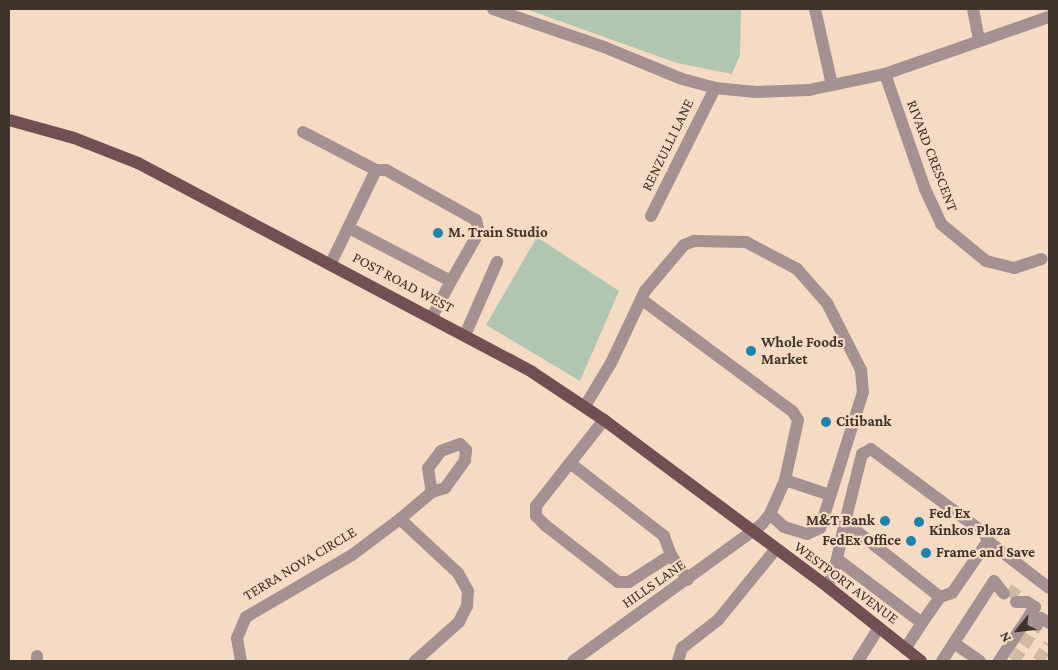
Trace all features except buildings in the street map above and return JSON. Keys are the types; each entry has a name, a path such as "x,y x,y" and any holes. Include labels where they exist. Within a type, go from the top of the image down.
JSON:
{"main road":[{"name":"POST ROAD WEST","path":"9,120 82,141 138,163 465,335 585,406 751,532"},
{"name":"WESTPORT AVENUE","path":"751,532 828,587 921,661"}],"street":[{"path":"493,9 604,47 682,79 714,88 782,92 832,85 885,74 1049,16"},
{"path":"815,9 832,85"},
{"path":"973,9 979,40"},
{"name":"RIVARD CRESCENT","path":"885,74 925,189 941,224 986,261 1014,268 1042,259"},
{"name":"RENZULLI LANE","path":"651,216 714,88"},
{"path":"303,132 376,170 386,170 476,220 479,232 432,317"},
{"path":"330,263 349,228 360,200 376,170"},
{"path":"349,228 451,281"},
{"path":"585,406 612,363 642,299 684,245 694,240 746,242 798,269 827,303 861,370 863,392 820,528 814,534 807,534 784,527 770,514"},
{"path":"465,335 498,262"},
{"name":"HILLS LANE","path":"573,661 688,580 751,532 770,514 785,480 798,420 793,412 642,299"},
{"path":"604,420 536,506 536,516 546,526 618,582 629,582 671,555"},
{"path":"828,587 837,559 862,454 871,450 984,533 988,541 1049,588"},
{"path":"570,463 664,536 671,555 688,580"},
{"path":"785,480 830,495"},
{"name":"TERRA NOVA CIRCLE","path":"241,661 237,638 246,617 352,555 432,492"},
{"path":"400,519 458,572 468,591 467,606 459,622 415,661"},
{"path":"845,522 940,597"},
{"path":"905,649 940,597 952,594 988,541"},
{"path":"678,661 682,648 718,620 775,550"},
{"path":"837,559 922,623"},
{"path":"942,661 994,581 1008,589"},
{"path":"999,661 1035,608 1021,598"},
{"path":"858,661 879,628"},
{"path":"954,643 980,661"}],"green space":[{"path":"526,9 741,9 740,55 732,74 677,63"},
{"path":"537,237 619,291 580,381 486,325"}],"tunnel":[{"path":"1008,589 1019,597"},
{"path":"1014,661 1037,625"},
{"path":"1038,661 1049,644"}],"place":[{"name":"M. Train Studio","path":"438,233"},
{"name":"Whole Foods Market","path":"751,351"},
{"name":"Citibank","path":"826,422"},
{"name":"M&T Bank","path":"885,521"},
{"name":"Fed Ex Kinkos Plaza","path":"919,522"},
{"name":"FedEx Office","path":"911,541"},
{"name":"Frame and Save","path":"926,553"}]}
